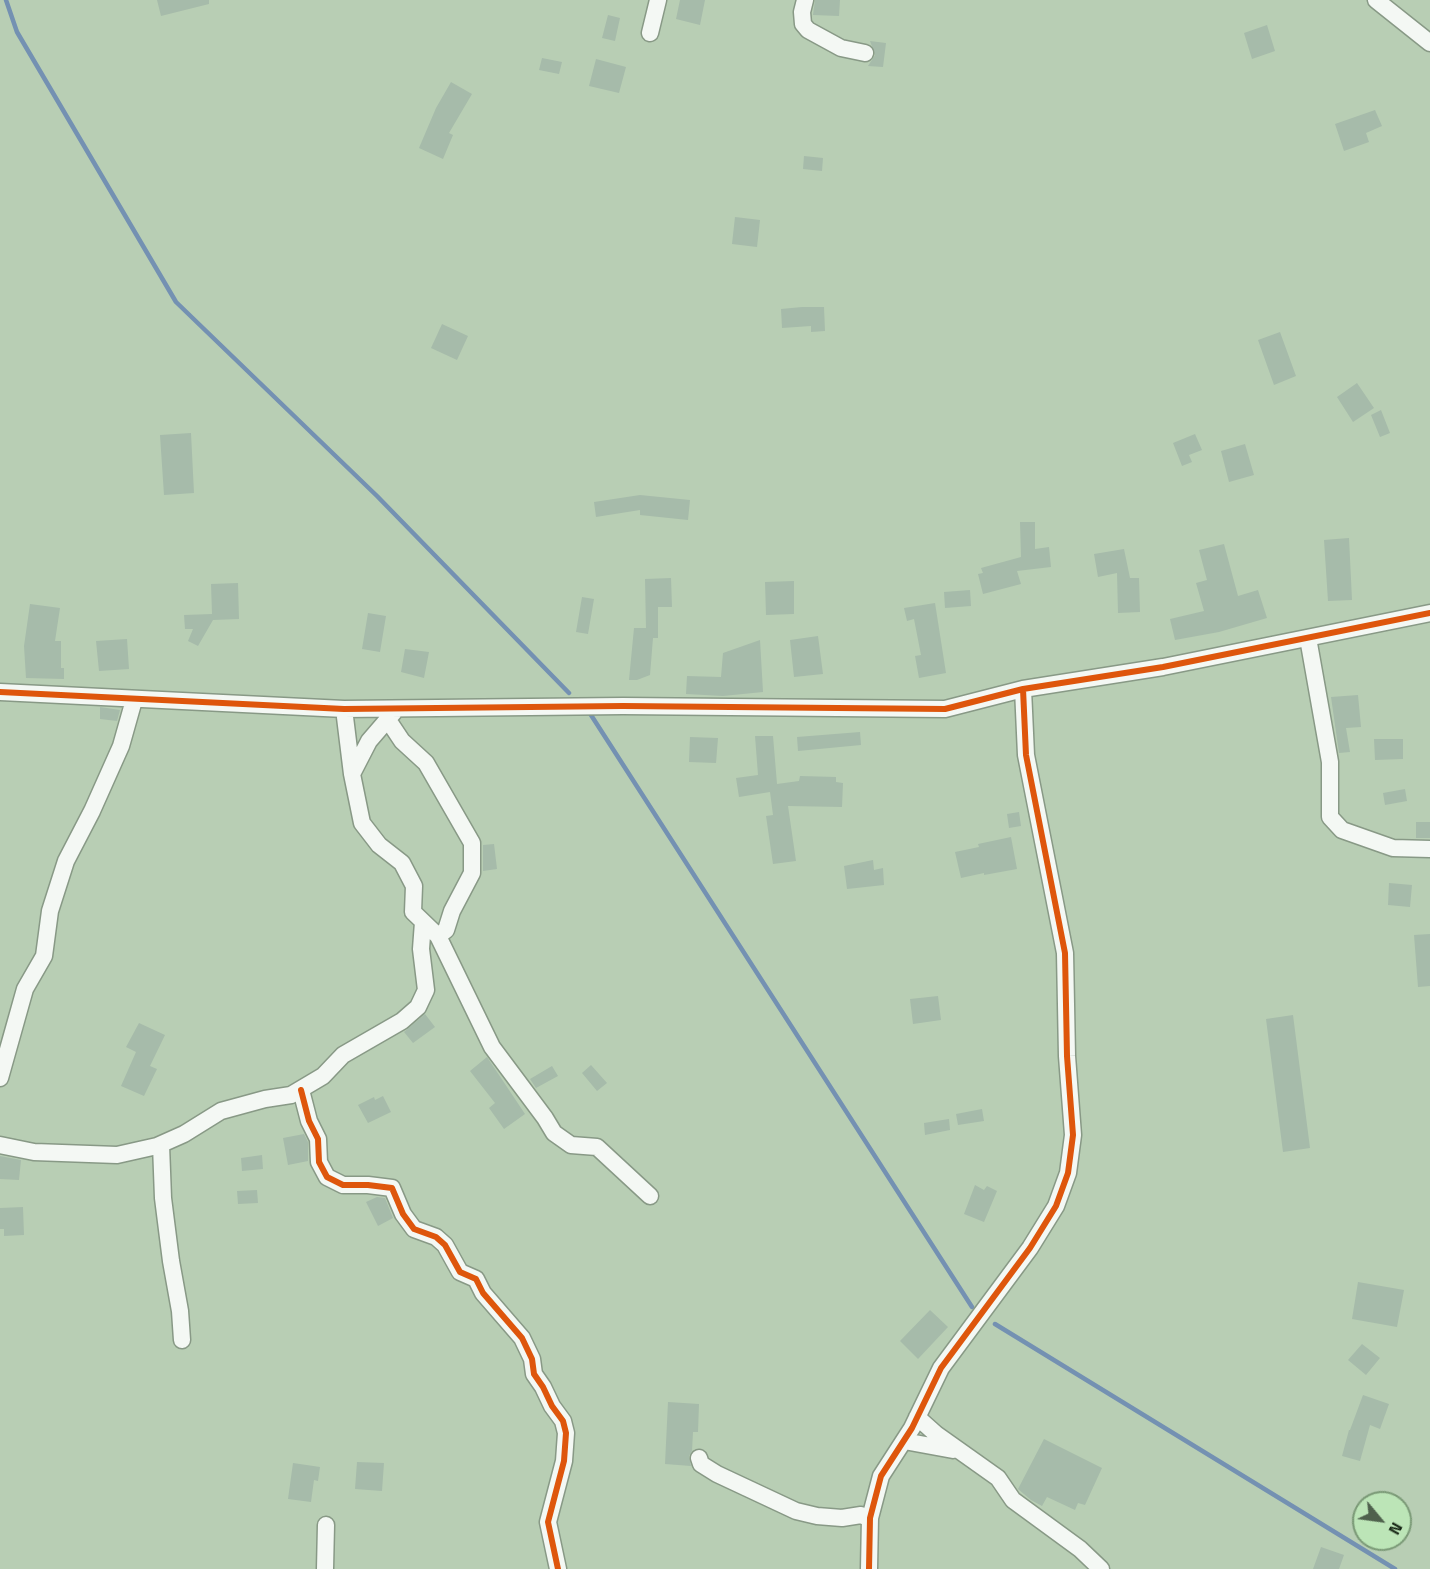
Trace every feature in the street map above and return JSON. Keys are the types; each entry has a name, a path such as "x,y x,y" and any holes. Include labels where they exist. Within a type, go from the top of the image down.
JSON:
{"street":[{"path":"650,33 658,0"},
{"path":"805,0 802,12 803,24 808,30 841,48 865,52"},
{"path":"1376,0 1430,43"},
{"path":"0,692 344,709 392,714 611,706 945,709 1023,689 1163,667 1430,613"},
{"path":"1308,638 1330,762 1330,817 1342,830 1394,848 1430,849"},
{"path":"869,1569 870,1519 881,1476 904,1441 941,1368 1030,1248 1056,1206 1068,1173 1073,1135 1067,1056 1065,953 1026,755 1023,689"},
{"path":"0,1078 25,988 44,956 50,911 66,861 92,811 121,746 134,700"},
{"path":"344,709 350,741 352,774 362,823 379,844 402,863 414,886 413,912 438,936 492,1047 554,1133 572,1145 597,1147 650,1196"},
{"path":"352,774 369,741 392,714"},
{"path":"392,714 402,741 426,763 472,843 472,873 452,911 446,930 438,936"},
{"path":"0,1145 34,1152 117,1155 160,1145 221,1112 291,1095 323,1076 344,1055 402,1021 418,1007 426,990 422,949 423,922"},
{"path":"301,1089 309,1120 318,1139 319,1162 327,1177 343,1185 392,1188 414,1229 436,1237 445,1245 460,1272 476,1279 483,1293 522,1338 532,1359 534,1374 563,1421 566,1433 564,1461 548,1522 558,1569"},
{"path":"160,1145 163,1198 180,1311 182,1340"},
{"path":"917,1417 998,1478 1013,1500 1080,1549 1101,1569"},
{"path":"904,1441 962,1452"},
{"path":"699,1458 702,1464 717,1474 796,1511 842,1518 861,1515 870,1519"},
{"path":"325,1569 326,1525"}],"building":[{"path":"157,0 209,0 209,4 161,16"},
{"path":"680,0 705,0 700,25 676,19"},
{"path":"815,0 840,0 839,16 813,15"},
{"path":"608,15 620,18 615,41 602,38"},
{"path":"1267,25 1275,51 1252,59 1244,33"},
{"path":"870,41 886,43 883,67 868,66 875,55"},
{"path":"542,58 562,62 559,74 539,70"},
{"path":"596,59 626,67 619,93 589,86"},
{"path":"451,82 472,94 449,133 453,135 443,159 419,148 436,108"},
{"path":"1375,110 1382,126 1366,133 1369,142 1344,151 1335,124"},
{"path":"804,156 823,158 822,171 803,169"},
{"path":"735,217 760,220 757,247 732,244"},
{"path":"824,307 825,331 811,332 811,326 782,328 781,309"},
{"path":"442,324 468,336 457,360 431,348"},
{"path":"1280,332 1296,376 1274,385 1258,340"},
{"path":"1357,383 1374,408 1353,422 1337,397"},
{"path":"1381,410 1390,433 1380,437 1371,415"},
{"path":"191,433 194,493 164,495 160,435"},
{"path":"1195,434 1202,450 1189,455 1192,462 1182,466 1173,443"},
{"path":"1245,444 1254,475 1229,482 1221,451"},
{"path":"640,495 690,500 688,520 640,515 640,510 596,517 594,502"},
{"path":"1020,522 1035,522 1035,549 1049,547 1051,567 1017,571 1021,584 983,594 978,574 983,573 981,568 1021,557"},
{"path":"1349,538 1352,600 1328,601 1324,540"},
{"path":"1224,544 1238,596 1258,590 1267,618 1219,632 1175,640 1170,619 1204,611 1196,583 1207,580 1199,550"},
{"path":"1124,549 1130,578 1139,578 1140,612 1118,613 1117,573 1098,577 1094,554"},
{"path":"671,578 672,607 658,607 658,638 653,638 650,675 637,680 629,680 634,628 646,628 645,579"},
{"path":"794,581 794,614 766,615 765,582"},
{"path":"238,583 239,619 213,620 198,646 188,641 193,629 185,629 184,615 212,614 211,584"},
{"path":"970,590 971,606 945,608 944,592"},
{"path":"582,597 594,599 588,634 576,632"},
{"path":"935,603 946,673 919,678 915,656 921,655 914,619 907,621 904,608"},
{"path":"30,604 60,608 55,641 61,641 61,668 64,668 64,679 26,678 24,646"},
{"path":"368,613 386,616 380,652 362,649"},
{"path":"818,636 823,674 794,677 790,640"},
{"path":"127,639 129,669 99,671 96,641"},
{"path":"760,640 763,692 723,696 686,694 687,676 721,677 723,653"},
{"path":"405,649 429,652 424,678 401,672"},
{"path":"1358,695 1361,727 1346,728 1350,752 1339,753 1331,697"},
{"path":"100,707 120,710 117,721 100,719"},
{"path":"860,732 861,745 798,751 797,737"},
{"path":"755,736 773,736 777,784 799,781 800,776 836,777 836,782 843,783 842,807 788,806 796,861 773,864 766,816 773,815 770,792 739,797 736,778 758,775"},
{"path":"690,737 718,738 716,763 689,762"},
{"path":"1374,739 1403,739 1403,759 1375,760"},
{"path":"1405,789 1407,801 1385,805 1383,793"},
{"path":"1019,812 1021,826 1009,828 1007,814"},
{"path":"1416,822 1430,822 1430,838 1416,838"},
{"path":"1011,837 1017,869 961,878 955,852"},
{"path":"494,844 497,869 483,871 483,845"},
{"path":"873,860 874,870 883,868 884,885 847,889 844,866"},
{"path":"1389,883 1412,885 1410,907 1388,905"},
{"path":"1430,934 1430,986 1418,987 1414,935"},
{"path":"938,996 941,1020 913,1024 910,999"},
{"path":"425,1014 435,1027 413,1043 404,1032"},
{"path":"1293,1015 1310,1148 1283,1152 1266,1019"},
{"path":"139,1023 165,1035 150,1066 157,1069 144,1096 121,1086 136,1052 126,1047"},
{"path":"487,1057 525,1114 504,1129 489,1108 495,1103 470,1071"},
{"path":"591,1065 607,1083 597,1091 582,1073"},
{"path":"552,1066 558,1076 536,1088 530,1079"},
{"path":"383,1096 391,1112 368,1123 358,1105 374,1097 375,1100"},
{"path":"982,1109 984,1121 958,1125 956,1114"},
{"path":"949,1119 950,1130 925,1135 924,1123"},
{"path":"304,1134 308,1142 308,1161 288,1165 283,1138"},
{"path":"262,1155 263,1169 242,1171 241,1158"},
{"path":"0,1156 21,1160 19,1180 0,1179"},
{"path":"975,1185 984,1190 987,1186 997,1191 984,1222 964,1214"},
{"path":"257,1190 258,1203 238,1204 237,1191"},
{"path":"377,1197 385,1198 393,1218 378,1226 366,1202"},
{"path":"23,1207 24,1235 4,1236 4,1229 0,1229 0,1208"},
{"path":"1358,1282 1404,1290 1397,1327 1352,1319"},
{"path":"930,1310 948,1327 918,1359 900,1341"},
{"path":"1362,1344 1380,1358 1366,1375 1348,1360"},
{"path":"1363,1395 1389,1404 1380,1429 1370,1425 1360,1461 1342,1456 1349,1430"},
{"path":"668,1402 699,1404 698,1432 693,1432 692,1451 689,1456 691,1466 665,1464"},
{"path":"1044,1439 1102,1468 1085,1505 1078,1503 1075,1510 1047,1497 1042,1506 1018,1489"},
{"path":"357,1462 384,1463 382,1491 355,1489"},
{"path":"293,1463 320,1467 318,1481 314,1480 311,1502 288,1499"},
{"path":"1321,1547 1344,1555 1339,1569 1313,1569"}],"waterway":[{"path":"6,0 17,32 176,302 377,496 569,693"},
{"path":"591,715 972,1307"},
{"path":"995,1324 1395,1569"}],"cycle path":[{"path":"0,692 344,709 623,706 945,709 1023,689 1163,667 1430,613"},
{"path":"869,1569 870,1518 881,1476 912,1428 941,1368 1030,1248 1056,1206 1068,1173 1073,1135 1067,1056 1065,953 1026,755 1023,689"},
{"path":"301,1090 309,1121 318,1139 319,1162 327,1177 343,1185 392,1188 403,1214 414,1229 436,1237 445,1245 460,1272 476,1279 483,1293 522,1338 532,1359 534,1374 563,1421 566,1433 564,1461 548,1522 558,1569"}]}
